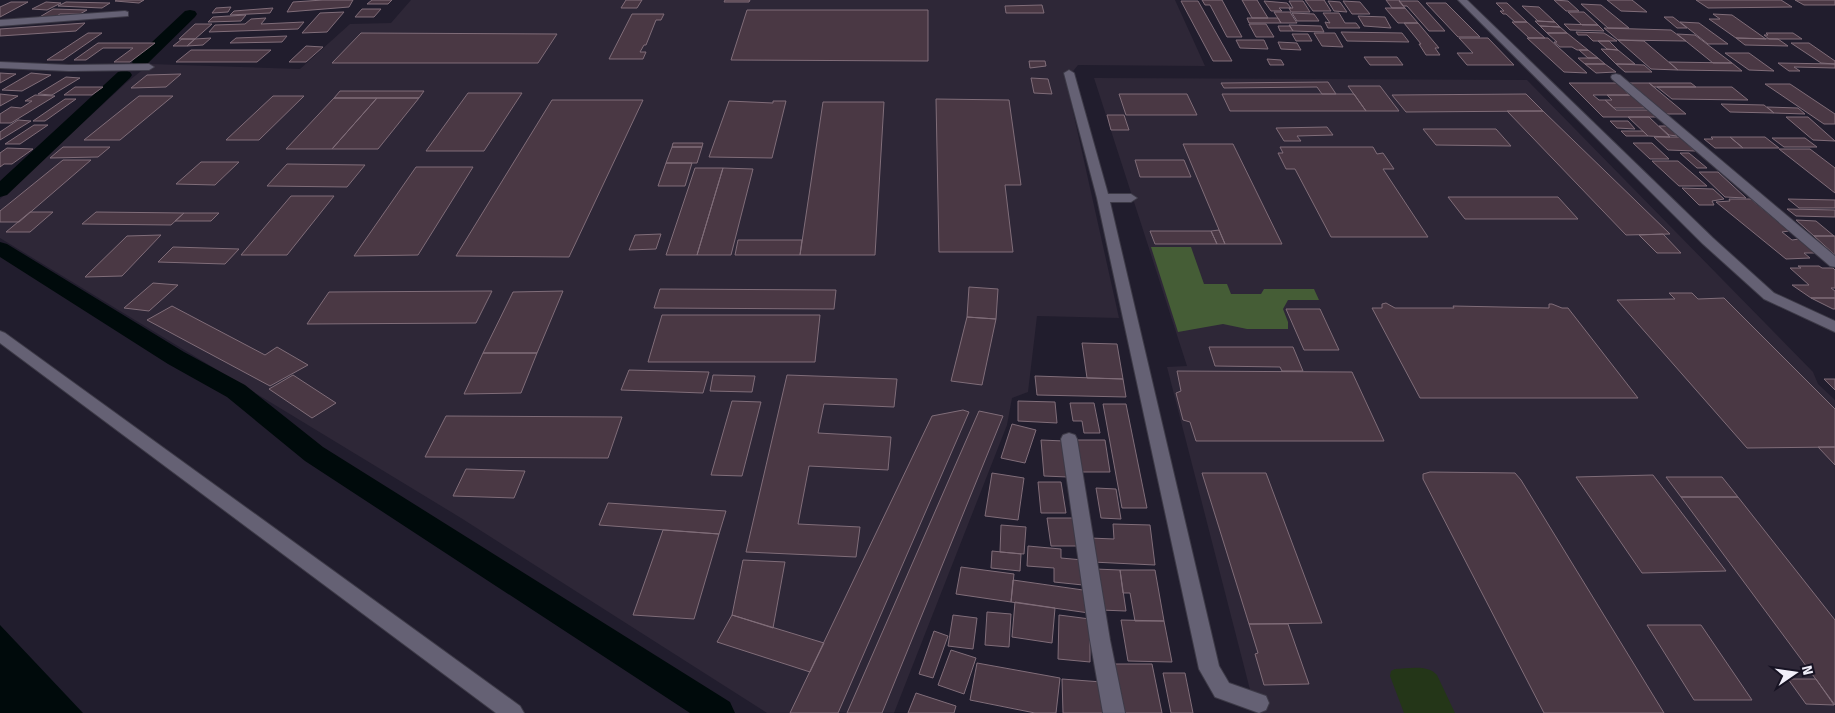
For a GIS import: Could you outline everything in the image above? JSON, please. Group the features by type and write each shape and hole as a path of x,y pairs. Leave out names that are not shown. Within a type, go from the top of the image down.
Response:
{"street":[{"path":"1462,0 1708,241 1769,296 1835,327"},
{"path":"0,23 125,14"},
{"path":"0,65 69,68 149,66"},
{"path":"1069,73 1103,198 1210,669 1222,690 1259,703"},
{"path":"1616,77 1835,263"},
{"path":"1103,198 1131,198"},
{"path":"0,336 513,713"},
{"path":"1069,439 1100,640 1114,713"}],"shaded area":[{"path":"411,0 1175,0 1205,66 1078,65 1066,80 1119,318 1037,316 1028,392 1012,398 1007,425 894,713 767,713 461,518 0,238 0,199 126,83 150,64 300,69 350,24 391,23"},
{"path":"1094,78 1527,80 1813,372 1818,384 1835,400 1835,713 1256,713 1167,367 1187,366"},
{"path":"0,625 83,713 0,713"}],"green space":[{"path":"1151,247 1191,247 1204,284 1227,284 1231,294 1261,294 1264,289 1314,289 1319,300 1288,300 1283,309 1288,322 1288,329 1247,329 1223,324 1178,332"},
{"path":"1423,668 1433,672 1437,675 1455,713 1404,713 1390,676 1391,671 1395,669"}],"building":[{"path":"144,0 139,3 115,1"},
{"path":"353,0 349,7 287,12 293,2"},
{"path":"372,0 392,0 388,4 367,4"},
{"path":"626,0 642,0 637,8 621,8"},
{"path":"725,0 750,0 749,2 724,2"},
{"path":"1202,0 1222,0 1242,37 1227,37 1210,5 1205,5"},
{"path":"1242,0 1257,0 1268,18 1252,18"},
{"path":"1305,0 1324,0 1331,11 1313,11"},
{"path":"1386,0 1399,0 1405,8 1392,8"},
{"path":"1554,0 1568,1 1579,11 1566,11"},
{"path":"1607,0 1632,0 1647,12 1621,11"},
{"path":"1696,0 1781,0 1792,7 1708,8"},
{"path":"1795,0 1835,0 1835,5 1804,5"},
{"path":"1181,1 1198,1 1232,61 1213,61"},
{"path":"1264,1 1287,3 1291,8 1279,8 1282,11 1271,11"},
{"path":"1289,1 1303,1 1310,12 1291,12 1289,8 1293,8"},
{"path":"1328,1 1340,2 1347,12 1334,11"},
{"path":"1343,1 1360,2 1370,14 1352,14"},
{"path":"1399,1 1418,1 1445,31 1429,31 1407,6 1403,6"},
{"path":"11,2 28,2 0,17 0,7"},
{"path":"46,2 61,3 47,10 32,9"},
{"path":"66,2 110,3 102,8 58,6"},
{"path":"1426,3 1446,3 1480,37 1458,37"},
{"path":"1496,3 1507,3 1527,22 1515,22 1500,11 1504,11"},
{"path":"1581,4 1601,5 1629,28 1608,28"},
{"path":"1042,5 1044,13 1006,13 1005,6"},
{"path":"1522,6 1539,7 1555,22 1538,21"},
{"path":"231,7 228,12 212,13 216,8"},
{"path":"273,8 270,13 230,15 234,11"},
{"path":"1385,8 1405,8 1418,23 1398,23"},
{"path":"53,9 87,10 80,14 60,14 55,17 38,18"},
{"path":"362,9 381,9 374,17 355,17"},
{"path":"747,10 928,10 928,61 731,60"},
{"path":"344,12 327,32 302,33 320,13"},
{"path":"1274,12 1290,12 1297,23 1281,23"},
{"path":"1568,12 1584,12 1598,25 1582,25"},
{"path":"1292,13 1314,14 1319,21 1297,21"},
{"path":"1323,13 1339,13 1345,23 1356,23 1360,28 1328,28 1325,22 1330,23"},
{"path":"632,14 664,14 661,20 656,20 646,45 644,45 640,52 646,52 643,59 609,59"},
{"path":"1713,14 1732,15 1766,39 1736,38 1709,19 1720,19"},
{"path":"246,15 241,21 208,22 213,17"},
{"path":"1358,16 1385,17 1391,28 1364,26"},
{"path":"1664,17 1673,17 1687,28 1677,28"},
{"path":"266,18 261,24 304,22 298,29 209,32 215,25 245,24 251,19"},
{"path":"1247,18 1278,18 1281,23 1249,23"},
{"path":"1535,21 1555,22 1560,27 1540,26"},
{"path":"1512,22 1527,22 1545,38 1529,38"},
{"path":"1680,22 1699,23 1728,44 1708,44"},
{"path":"85,23 76,31 0,36 0,29"},
{"path":"1404,23 1418,23 1439,48 1435,48 1440,55 1426,55 1419,44 1421,44"},
{"path":"195,24 212,24 195,39 179,39"},
{"path":"1249,24 1266,24 1274,37 1256,37"},
{"path":"1564,24 1598,25 1604,31 1570,30"},
{"path":"1289,25 1321,26 1324,32 1293,31"},
{"path":"1278,26 1290,26 1293,31 1280,31"},
{"path":"1540,26 1560,27 1567,33 1547,33"},
{"path":"1604,28 1671,30 1686,41 1618,40"},
{"path":"1341,32 1402,33 1409,42 1347,41"},
{"path":"1576,32 1604,33 1617,41 1593,41 1587,35 1578,35"},
{"path":"88,33 102,33 63,60 47,60"},
{"path":"361,33 557,34 538,63 332,63"},
{"path":"1314,33 1335,33 1343,47 1322,46"},
{"path":"1547,33 1567,33 1588,50 1560,47"},
{"path":"1766,33 1793,33 1802,39 1769,39 1764,35 1768,35"},
{"path":"1292,34 1308,34 1312,41 1296,41"},
{"path":"1677,34 1695,35 1732,63 1713,63"},
{"path":"287,36 282,42 230,43 236,38"},
{"path":"211,38 203,45 187,46 195,39"},
{"path":"1459,38 1488,38 1514,65 1467,65 1457,53 1473,53"},
{"path":"1527,38 1548,38 1587,73 1564,72"},
{"path":"1736,38 1778,39 1788,46 1745,45"},
{"path":"182,39 195,39 187,46 173,46"},
{"path":"1236,40 1264,40 1268,49 1240,48"},
{"path":"1618,40 1644,41 1678,70 1651,69"},
{"path":"1598,41 1609,41 1618,50 1607,49"},
{"path":"1278,42 1297,43 1301,50 1281,49"},
{"path":"98,43 155,43 130,62 114,62 133,48 103,48 86,60 74,60"},
{"path":"1791,43 1809,43 1835,61 1835,64 1821,63"},
{"path":"306,46 323,47 306,62 289,62"},
{"path":"1601,49 1618,50 1635,64 1616,64"},
{"path":"191,50 271,50 257,62 176,62"},
{"path":"1579,50 1588,50 1598,58 1588,58"},
{"path":"1725,53 1749,53 1774,71 1749,70"},
{"path":"1364,57 1397,57 1403,65 1370,65"},
{"path":"1578,58 1598,58 1605,64 1585,64"},
{"path":"1267,59 1281,60 1284,65 1270,65"},
{"path":"1029,61 1045,61 1046,66 1030,68"},
{"path":"1669,62 1732,63 1742,71 1678,70"},
{"path":"1778,63 1835,64 1835,68 1794,67 1800,71 1789,71"},
{"path":"1585,64 1605,64 1616,72 1596,73"},
{"path":"1616,64 1644,65 1652,72 1625,72"},
{"path":"0,73 16,74 0,83"},
{"path":"31,73 51,75 22,91 2,90"},
{"path":"181,74 166,87 131,88 147,75"},
{"path":"66,77 80,78 52,95 38,94"},
{"path":"1031,78 1048,79 1052,94 1034,93"},
{"path":"1328,82 1336,94 1322,94 1317,87 1224,88 1221,83"},
{"path":"1569,83 1617,83 1630,95 1593,95 1599,100 1605,100 1616,110 1648,110 1656,117 1603,117"},
{"path":"1630,83 1649,83 1686,114 1666,114"},
{"path":"1649,83 1691,83 1696,87 1654,87"},
{"path":"1765,84 1790,84 1835,114 1835,124 1824,124"},
{"path":"1348,86 1380,86 1399,111 1366,111"},
{"path":"75,87 103,87 92,95 64,95"},
{"path":"1657,87 1732,87 1748,100 1672,99"},
{"path":"340,91 424,91 419,98 334,98"},
{"path":"1625,91 1627,91 1645,108 1614,108 1605,100 1612,100 1607,95 1630,95"},
{"path":"468,93 522,93 484,151 426,151"},
{"path":"0,94 18,96 0,106"},
{"path":"1119,94 1187,94 1197,115 1126,115"},
{"path":"1222,94 1354,94 1366,111 1230,111"},
{"path":"1526,94 1543,111 1406,112 1392,95"},
{"path":"35,95 55,96 11,123 0,123 0,114 11,107 21,108 32,101 25,101"},
{"path":"139,96 173,96 120,140 84,140"},
{"path":"273,96 304,96 259,140 226,140"},
{"path":"334,98 377,98 332,149 286,149"},
{"path":"377,98 419,98 378,149 332,149"},
{"path":"65,99 76,99 45,121 33,121"},
{"path":"936,99 1009,100 1021,185 1005,185 1013,252 939,252"},
{"path":"552,100 643,100 569,257 456,256"},
{"path":"729,101 773,103 773,101 786,101 772,158 709,157"},
{"path":"823,102 884,102 875,255 800,255"},
{"path":"1721,104 1764,105 1774,113 1730,112"},
{"path":"1767,107 1798,108 1805,114 1774,113"},
{"path":"1507,111 1543,111 1670,234 1626,235"},
{"path":"1107,115 1124,115 1129,130 1111,130"},
{"path":"1628,117 1649,117 1670,137 1648,136"},
{"path":"1786,117 1808,117 1835,141 1813,140"},
{"path":"18,120 31,121 0,140 0,132"},
{"path":"1610,121 1628,121 1635,129 1617,128"},
{"path":"34,125 48,125 20,144 5,144"},
{"path":"1659,126 1667,126 1677,136 1669,135"},
{"path":"1327,127 1333,135 1297,136 1301,141 1284,141 1276,128"},
{"path":"1423,129 1496,129 1511,146 1436,145"},
{"path":"1621,131 1643,131 1648,136 1626,136"},
{"path":"1654,137 1680,137 1695,151 1668,150"},
{"path":"1711,137 1730,137 1743,148 1715,148 1704,139 1713,139"},
{"path":"1730,137 1765,137 1779,148 1743,148"},
{"path":"1772,138 1805,138 1817,147 1784,147"},
{"path":"673,143 703,143 702,147 672,147"},
{"path":"1633,143 1652,143 1669,159 1650,159"},
{"path":"1183,144 1233,144 1282,244 1225,244"},
{"path":"63,147 110,147 98,157 50,158"},
{"path":"672,147 702,147 697,163 666,163"},
{"path":"1280,147 1373,147 1377,154 1383,153 1394,169 1383,169 1428,237 1331,237 1295,169 1286,169 1278,153 1283,153"},
{"path":"7,148 33,149 12,164 4,164 0,167 0,153"},
{"path":"1779,149 1810,149 1835,168 1835,193"},
{"path":"1680,153 1689,153 1707,168 1697,168"},
{"path":"63,160 91,160 19,222 0,222 0,211"},
{"path":"1135,160 1184,160 1191,177 1140,177"},
{"path":"1652,161 1678,161 1707,186 1679,186"},
{"path":"201,162 239,162 215,185 176,184"},
{"path":"666,163 692,163 685,186 658,186"},
{"path":"287,164 365,165 347,187 267,186"},
{"path":"416,167 473,167 418,255 354,256"},
{"path":"695,168 723,168 697,255 666,255"},
{"path":"723,168 753,169 731,255 697,255"},
{"path":"1699,172 1718,172 1746,198 1725,197"},
{"path":"1682,188 1713,189 1724,199 1712,201 1714,205 1699,205"},
{"path":"291,196 334,196 287,255 241,255"},
{"path":"1448,197 1558,197 1578,219 1465,219"},
{"path":"1729,199 1751,199 1789,231 1782,232 1792,240 1799,239 1816,253 1804,253 1810,258 1786,259 1716,202 1730,201"},
{"path":"1788,199 1835,200 1835,208 1799,208"},
{"path":"1787,209 1835,210 1835,217 1796,216"},
{"path":"30,212 53,212 30,232 6,232"},
{"path":"96,212 184,213 171,225 82,224"},
{"path":"184,213 219,213 211,221 175,221"},
{"path":"1796,220 1816,221 1834,236 1814,236"},
{"path":"1219,230 1225,244 1217,244 1211,231"},
{"path":"1150,231 1211,231 1217,244 1155,244"},
{"path":"661,234 656,249 629,250 635,235"},
{"path":"1663,234 1681,253 1657,253 1639,235"},
{"path":"161,235 122,276 85,277 127,236"},
{"path":"1814,236 1835,236 1835,255"},
{"path":"738,240 802,240 800,255 735,255"},
{"path":"173,247 239,249 225,264 158,262"},
{"path":"1798,266 1833,268 1835,270 1835,288 1831,288 1835,291 1835,298 1811,298 1792,285 1809,285 1790,268 1801,268"},
{"path":"153,283 178,285 149,311 124,308"},
{"path":"969,287 998,289 996,319 967,317"},
{"path":"660,289 836,290 834,309 654,308"},
{"path":"492,291 476,323 307,324 329,292"},
{"path":"563,291 537,353 483,353 513,292"},
{"path":"1669,293 1692,293 1698,299 1724,298 1835,409 1835,447 1747,448 1617,300 1675,299"},
{"path":"1811,298 1835,298 1835,309 1833,309"},
{"path":"1386,303 1395,308 1454,308 1453,306 1549,308 1549,304 1552,304 1568,308 1638,398 1420,398 1372,308 1382,308 1382,304"},
{"path":"172,306 265,355 277,347 308,365 270,386 147,320"},
{"path":"1286,309 1320,309 1339,350 1304,350"},
{"path":"662,315 820,315 815,362 648,362"},
{"path":"967,317 996,319 982,385 951,381"},
{"path":"1082,343 1117,344 1123,379 1087,378"},
{"path":"1209,347 1293,347 1303,371 1282,371 1280,367 1215,366"},
{"path":"483,353 537,353 521,393 464,394"},
{"path":"629,370 709,372 703,393 621,390"},
{"path":"1177,371 1352,372 1384,441 1196,441 1190,422 1183,420 1176,393 1181,391"},
{"path":"293,375 336,403 312,418 269,389"},
{"path":"713,375 755,376 752,392 710,391"},
{"path":"787,375 897,379 894,407 824,404 818,433 891,437 888,470 809,466 798,524 860,527 856,557 746,552"},
{"path":"1035,376 1123,379 1126,397 1037,395"},
{"path":"1824,379 1835,379 1835,390"},
{"path":"732,401 761,402 742,476 711,475"},
{"path":"1018,401 1055,402 1057,423 1018,421"},
{"path":"1070,403 1094,403 1100,433 1084,433 1082,421 1073,421"},
{"path":"1103,404 1126,404 1147,508 1122,508"},
{"path":"963,410 969,412 838,713 790,713 932,416"},
{"path":"979,411 1003,416 882,713 847,713"},
{"path":"446,416 622,417 608,458 425,457"},
{"path":"1012,424 1036,430 1025,463 1001,458"},
{"path":"1041,440 1064,441 1068,477 1044,476"},
{"path":"1076,440 1105,440 1110,472 1080,472"},
{"path":"1818,447 1835,447 1835,465"},
{"path":"466,469 525,471 514,498 453,496"},
{"path":"1430,472 1515,473 1664,713 1544,713 1423,479 1423,474"},
{"path":"992,473 1024,478 1018,520 985,516"},
{"path":"1202,473 1266,473 1322,623 1249,624"},
{"path":"1653,475 1726,571 1642,573 1576,477"},
{"path":"1666,477 1722,477 1738,497 1681,497"},
{"path":"1038,482 1061,482 1066,513 1041,513"},
{"path":"1096,488 1116,489 1121,519 1101,518"},
{"path":"1681,497 1738,497 1835,620 1835,705"},
{"path":"608,503 726,511 719,534 599,525"},
{"path":"1047,518 1073,518 1078,546 1051,546"},
{"path":"1113,524 1150,525 1155,565 1092,562 1090,538 1114,539"},
{"path":"1001,525 1026,527 1024,554 1000,552"},
{"path":"663,530 719,534 694,619 633,615"},
{"path":"1028,546 1061,549 1061,558 1083,560 1083,585 1054,582 1054,568 1027,566"},
{"path":"992,551 1021,554 1020,571 991,568"},
{"path":"743,560 785,562 773,628 732,615"},
{"path":"961,567 1014,574 1011,602 956,594"},
{"path":"1095,569 1120,570 1126,611 1100,610"},
{"path":"1120,570 1155,570 1164,621 1135,621 1130,593 1123,593"},
{"path":"1013,580 1090,591 1089,613 1011,602"},
{"path":"1015,602 1055,608 1052,643 1012,637"},
{"path":"987,612 1011,614 1009,647 985,645"},
{"path":"732,615 824,643 810,672 717,642"},
{"path":"953,615 977,618 973,649 948,646"},
{"path":"1059,615 1090,619 1090,662 1058,659"},
{"path":"1121,620 1164,621 1172,662 1128,661"},
{"path":"1249,624 1288,624 1309,684 1264,685 1255,654 1258,653"},
{"path":"1647,625 1701,625 1752,700 1694,700"},
{"path":"934,631 948,636 933,678 919,674"},
{"path":"951,650 976,658 964,694 938,685"},
{"path":"977,663 1060,678 1056,713 1035,713 970,700"},
{"path":"1115,664 1152,664 1162,713 1122,713"},
{"path":"1163,673 1185,673 1193,713 1171,713"},
{"path":"1062,679 1102,682 1104,713 1063,713"},
{"path":"1788,679 1816,679 1834,705 1806,704"},
{"path":"916,693 956,706 954,713 908,713"}],"waterway":[{"path":"140,62 190,14"},
{"path":"0,191 124,75"},
{"path":"0,248 176,358 236,391 314,454 718,713"}]}
